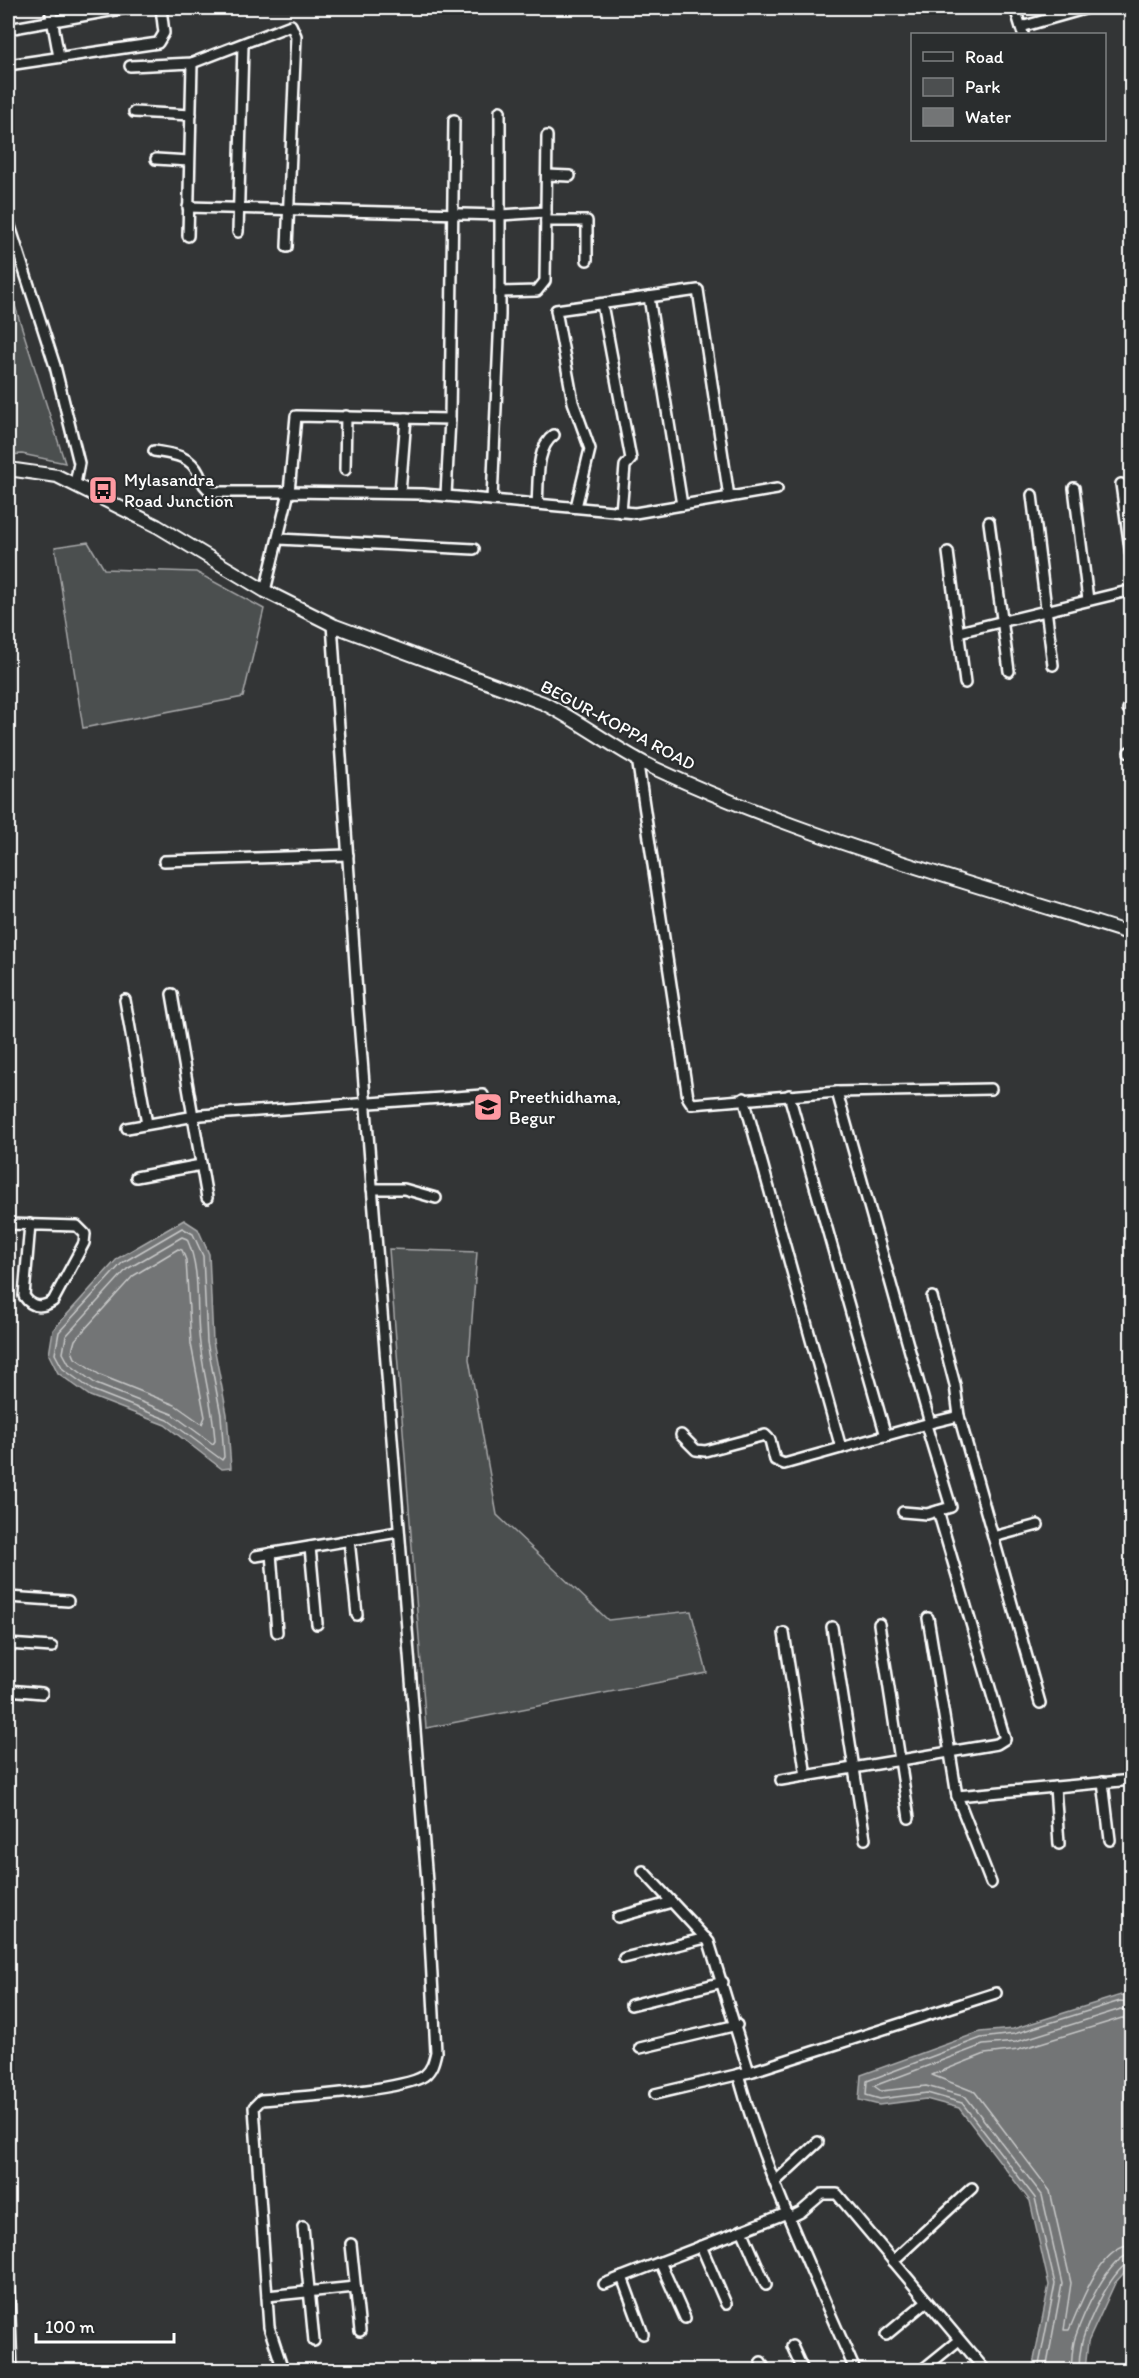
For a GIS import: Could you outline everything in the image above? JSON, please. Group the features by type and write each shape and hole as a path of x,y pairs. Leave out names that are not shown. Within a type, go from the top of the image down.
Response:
{"main road":[{"name":"BEGUR-KOPPA ROAD","path":"8,469 57,476 75,484 157,526 265,591 332,624 543,703 572,717 654,768 749,809 892,858 1131,934"}],"street":[{"path":"50,8 59,57"},
{"path":"8,29 127,8"},
{"path":"8,65 158,43 164,33 161,8"},
{"path":"1015,8 1022,31 1088,8"},
{"path":"130,66 192,63 291,25 295,30 287,247"},
{"path":"238,232 243,45"},
{"path":"188,236 192,63"},
{"path":"492,500 500,292 500,111"},
{"path":"134,112 191,115"},
{"path":"446,495 450,419 454,120"},
{"path":"500,292 530,292 542,288 545,281 547,136"},
{"path":"156,159 189,161"},
{"path":"547,174 570,176"},
{"path":"188,207 500,215 587,221 587,260"},
{"path":"8,220 55,366 79,463 75,484"},
{"path":"576,507 590,449 573,402 556,310 698,290 729,497"},
{"path":"649,297 682,505"},
{"path":"602,304 631,459 625,466 621,512"},
{"path":"265,591 289,492 296,416 450,419"},
{"path":"345,470 346,416"},
{"path":"400,494 406,418"},
{"path":"537,504 542,453 548,439 554,435"},
{"path":"154,451 179,455 189,461 198,471 203,486 212,492 446,495 635,513 777,489"},
{"path":"1121,484 1131,563"},
{"path":"1074,488 1088,600"},
{"path":"1032,495 1053,665"},
{"path":"989,522 1009,671"},
{"path":"279,539 474,549"},
{"path":"948,552 965,683"},
{"path":"959,632 1131,590"},
{"path":"283,2370 269,2327 254,2107 261,2100 391,2086 414,2080 430,2070 436,2052 428,1894 372,1189 332,624"},
{"path":"637,758 688,1098 695,1105 744,1098 837,1092 991,1089"},
{"path":"164,861 348,855"},
{"path":"172,994 207,1197"},
{"path":"125,1000 147,1124"},
{"path":"837,1092 951,1507 927,1514 903,1512"},
{"path":"127,1128 192,1115 483,1095"},
{"path":"789,1095 886,1436"},
{"path":"744,1098 842,1448"},
{"path":"136,1177 201,1165"},
{"path":"372,1189 415,1190 436,1198"},
{"path":"8,1224 30,1224 77,1226 85,1234 84,1243 53,1301 46,1306 36,1306 24,1296 30,1224"},
{"path":"932,1297 955,1385 959,1416 1040,1703"},
{"path":"681,1435 696,1450 705,1451 765,1435 770,1440 775,1460 784,1464 959,1416"},
{"path":"781,1780 997,1744 1005,1739 938,1511"},
{"path":"993,1537 1038,1525"},
{"path":"256,1556 398,1532"},
{"path":"349,1540 357,1615"},
{"path":"310,1547 317,1624"},
{"path":"271,1553 278,1632"},
{"path":"8,1597 68,1601"},
{"path":"928,1618 957,1796 991,1883"},
{"path":"879,1624 909,1818"},
{"path":"832,1627 865,1839"},
{"path":"784,1633 806,1776"},
{"path":"8,1644 52,1647"},
{"path":"8,1690 42,1693"},
{"path":"957,1796 1131,1780"},
{"path":"1103,1782 1110,1840"},
{"path":"1055,1787 1059,1845"},
{"path":"643,1871 706,1938 737,2025 749,2072"},
{"path":"618,1917 672,1902"},
{"path":"624,1958 706,1938"},
{"path":"631,2005 723,1982"},
{"path":"655,2094 749,2072 996,1993"},
{"path":"640,2048 737,2025"},
{"path":"738,2074 750,2117 851,2369"},
{"path":"776,2181 818,2142"},
{"path":"893,2261 972,2188"},
{"path":"604,2284 742,2230 801,2212 822,2194 833,2193 985,2370"},
{"path":"303,2227 314,2341"},
{"path":"742,2230 766,2285"},
{"path":"351,2244 360,2331"},
{"path":"701,2246 726,2304"},
{"path":"8,2262 12,2370"},
{"path":"660,2262 686,2318"},
{"path":"622,2277 643,2334"},
{"path":"267,2296 355,2287"},
{"path":"886,2335 927,2301"},
{"path":"922,2370 959,2340"},
{"path":"792,2346 804,2370"}],"green space":[{"path":"8,306 15,306 65,463 22,454 8,455"},
{"path":"88,542 104,569 196,572 264,609 243,697 83,728 55,547"},
{"path":"389,1249 477,1252 469,1359 497,1515 608,1620 691,1611 707,1673 426,1728"}],"water":[{"path":"184,1220 198,1229 209,1254 213,1341 227,1414 231,1468 222,1469 165,1425 90,1396 58,1373 49,1355 53,1330 118,1258"},
{"path":"1121,1995 1132,1997 1131,2265 1115,2283 1088,2342 1085,2370 1032,2370 1049,2285 1030,2201 959,2108 926,2099 879,2105 859,2100 861,2075 980,2032 1013,2029"}],"place":[{"name":"Mylasandra Road Junction","path":"103,490"},
{"name":"Preethidhama, Begur","path":"488,1107"}]}
